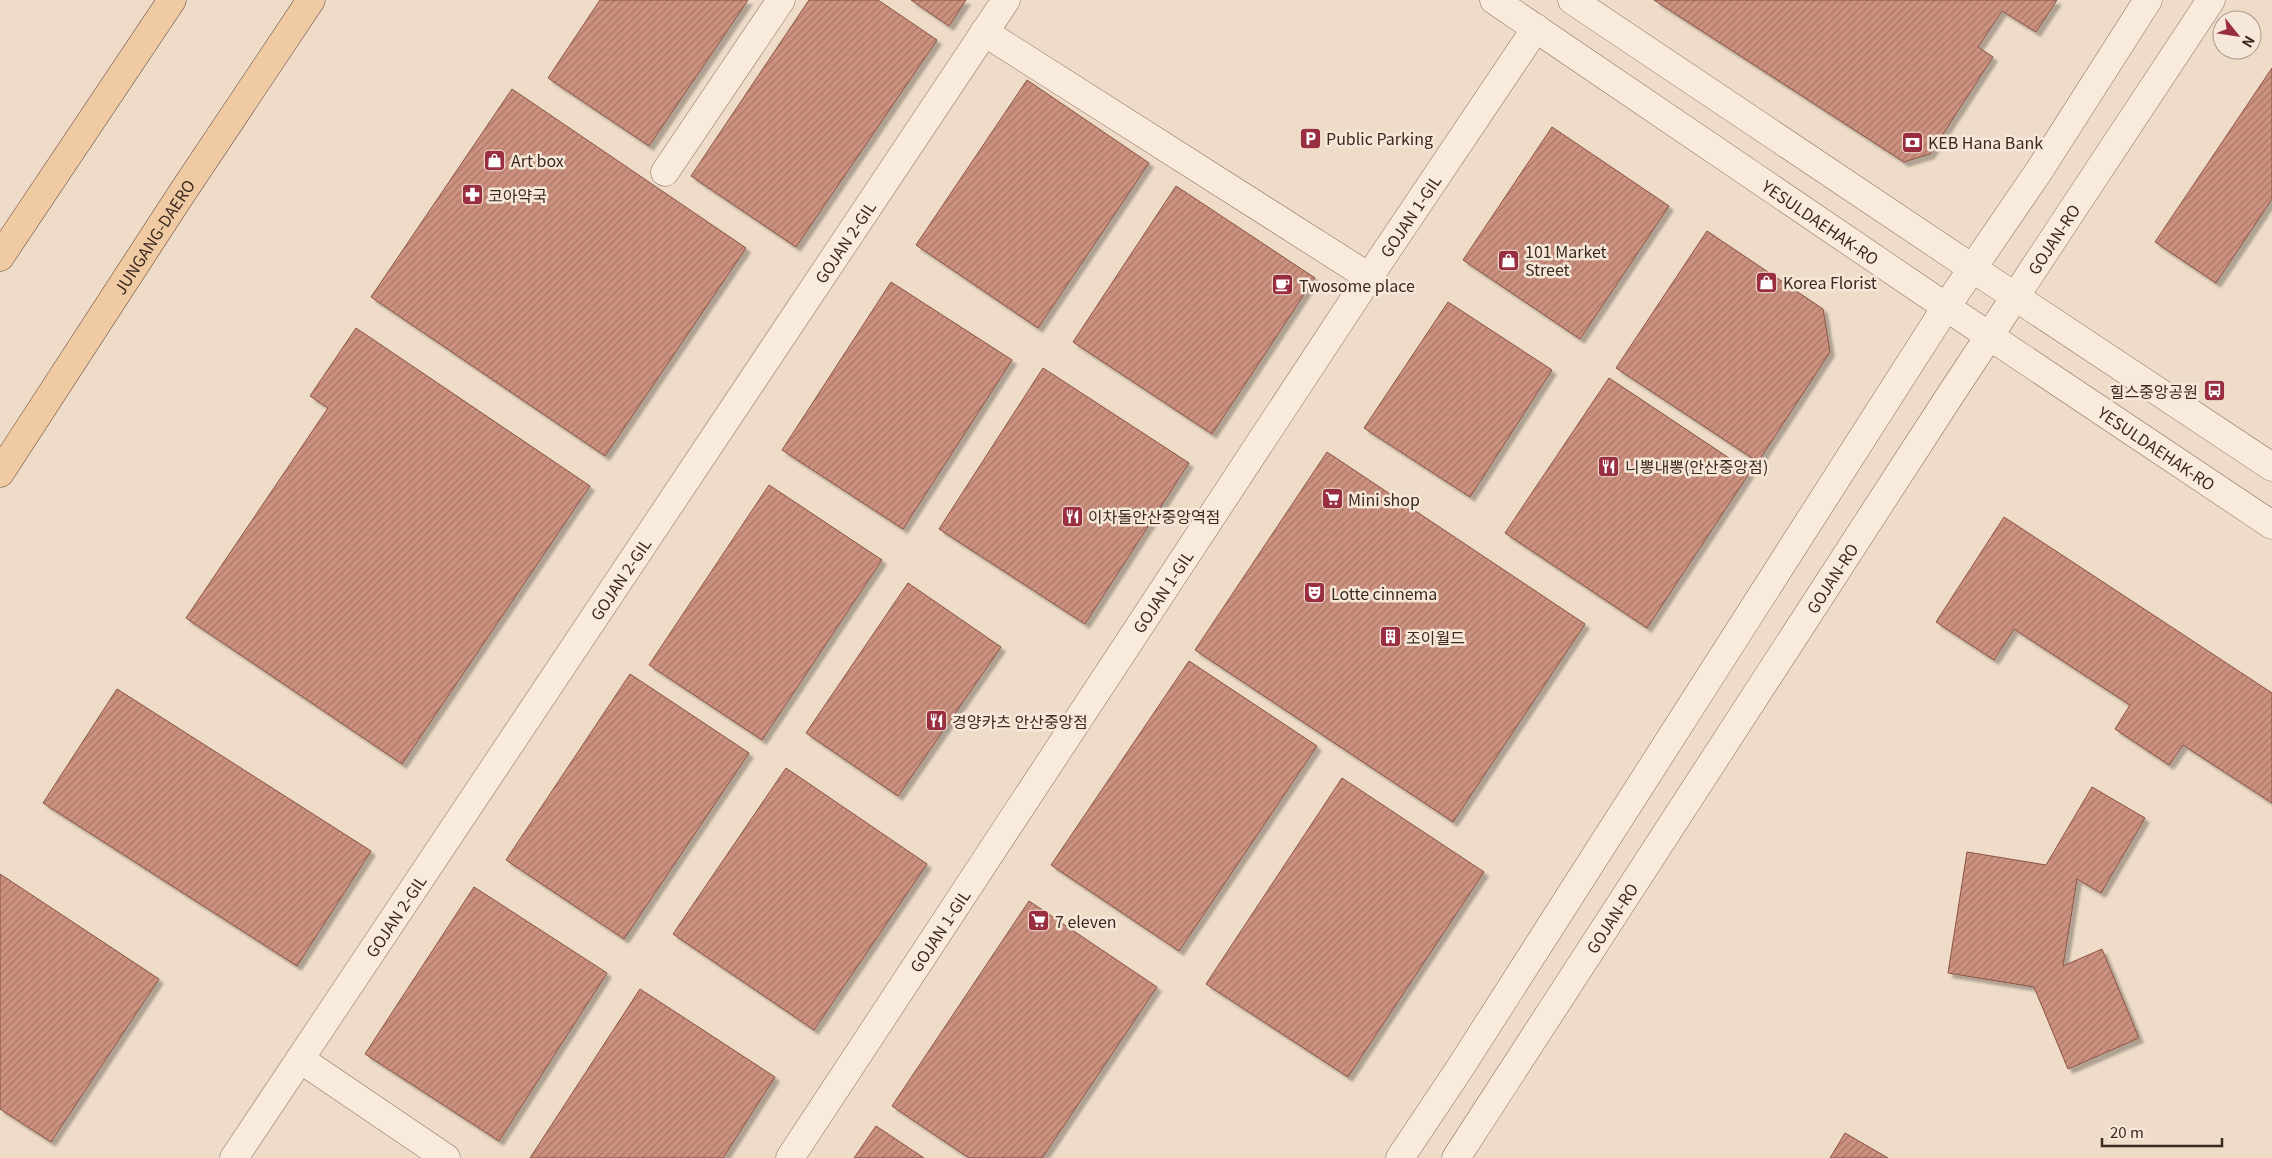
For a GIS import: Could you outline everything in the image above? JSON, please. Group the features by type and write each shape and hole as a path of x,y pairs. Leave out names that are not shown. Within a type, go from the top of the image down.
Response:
{"main road":[{"path":"0,257 172,0"},
{"name":"JUNGANG-DAERO","path":"0,473 182,193 311,0"}],"street":[{"path":"665,172 781,0"},
{"name":"GOJAN 2-GIL","path":"234,1158 1006,0"},
{"name":"YESULDAEHAK-RO","path":"1494,0 1946,308 2272,525"},
{"path":"1572,0 2272,467"},
{"path":"1400,1158 1460,1068 1946,308 2039,171 2148,0"},
{"name":"GOJAN-RO","path":"1456,1158 2016,296 2211,0"},
{"name":"GOJAN 1-GIL","path":"790,1158 1369,277 1536,28"},
{"path":"984,32 1369,277"},
{"path":"300,1059 446,1158"}],"building":[{"path":"600,0 748,0 649,146 548,78"},
{"path":"809,0 878,0 937,40 796,247 691,176"},
{"path":"911,0 966,0 949,26"},
{"path":"1654,0 2057,0 2036,32 2002,11 1978,47 1993,57 1930,154 1904,162"},
{"path":"2272,68 2272,199 2216,283 2155,242"},
{"path":"1027,80 1149,163 1038,328 916,245"},
{"path":"512,89 746,248 605,456 371,297"},
{"path":"1552,127 1669,206 1580,339 1463,260"},
{"path":"1176,186 1315,278 1212,434 1073,342"},
{"path":"1707,231 1823,309 1830,352 1758,462 1616,368"},
{"path":"891,282 1012,360 903,529 782,450"},
{"path":"1448,302 1552,370 1470,497 1364,428"},
{"path":"356,328 590,486 402,764 186,618 328,408 310,396"},
{"path":"1043,368 1189,463 1085,624 939,529"},
{"path":"1609,378 1750,472 1647,628 1505,533"},
{"name":"조이월드","path":"1327,452 1585,624 1453,822 1195,650"},
{"path":"769,485 882,560 762,740 649,665"},
{"path":"2004,517 2272,693 2272,803 2183,745 2169,765 2115,729 2130,705 2014,629 1994,660 1936,622"},
{"path":"908,583 1001,647 898,796 806,733"},
{"path":"1189,661 1317,746 1179,951 1051,865"},
{"path":"630,674 749,753 624,939 506,860"},
{"path":"117,689 371,851 297,966 43,803"},
{"path":"786,768 927,864 814,1030 673,934"},
{"path":"1342,778 1484,872 1348,1077 1206,984"},
{"path":"2092,787 2145,818 2101,893 2077,879 2063,966 2102,949 2139,1038 2068,1069 2034,987 1948,973 1967,852 2046,865"},
{"path":"0,874 159,979 51,1142 0,1109"},
{"path":"474,887 607,973 499,1141 365,1054"},
{"path":"1029,901 1157,987 1042,1158 969,1158 892,1106"},
{"path":"640,989 775,1077 723,1158 530,1158"},
{"path":"876,1126 924,1158 854,1158"},
{"path":"1845,1133 1888,1158 1830,1158"}],"place":[{"name":"Public Parking","path":"1310,138"},
{"name":"KEB Hana Bank","path":"1912,142"},
{"name":"Art box","path":"495,160"},
{"name":"코아약국","path":"472,195"},
{"name":"101 Market Street","path":"1509,260"},
{"name":"Korea Florist","path":"1767,282"},
{"name":"Twosome place","path":"1283,285"},
{"name":"힐스중앙공원","path":"2214,391"},
{"name":"니뽕내뽕(안산중앙점)","path":"1609,466"},
{"name":"Mini shop","path":"1332,499"},
{"name":"이차돌안산중앙역점","path":"1072,516"},
{"name":"Lotte cinnema","path":"1315,593"},
{"name":"조이월드","path":"1390,637"},
{"name":"경양카츠 안산중앙점","path":"936,721"},
{"name":"7 eleven","path":"1039,921"}]}
